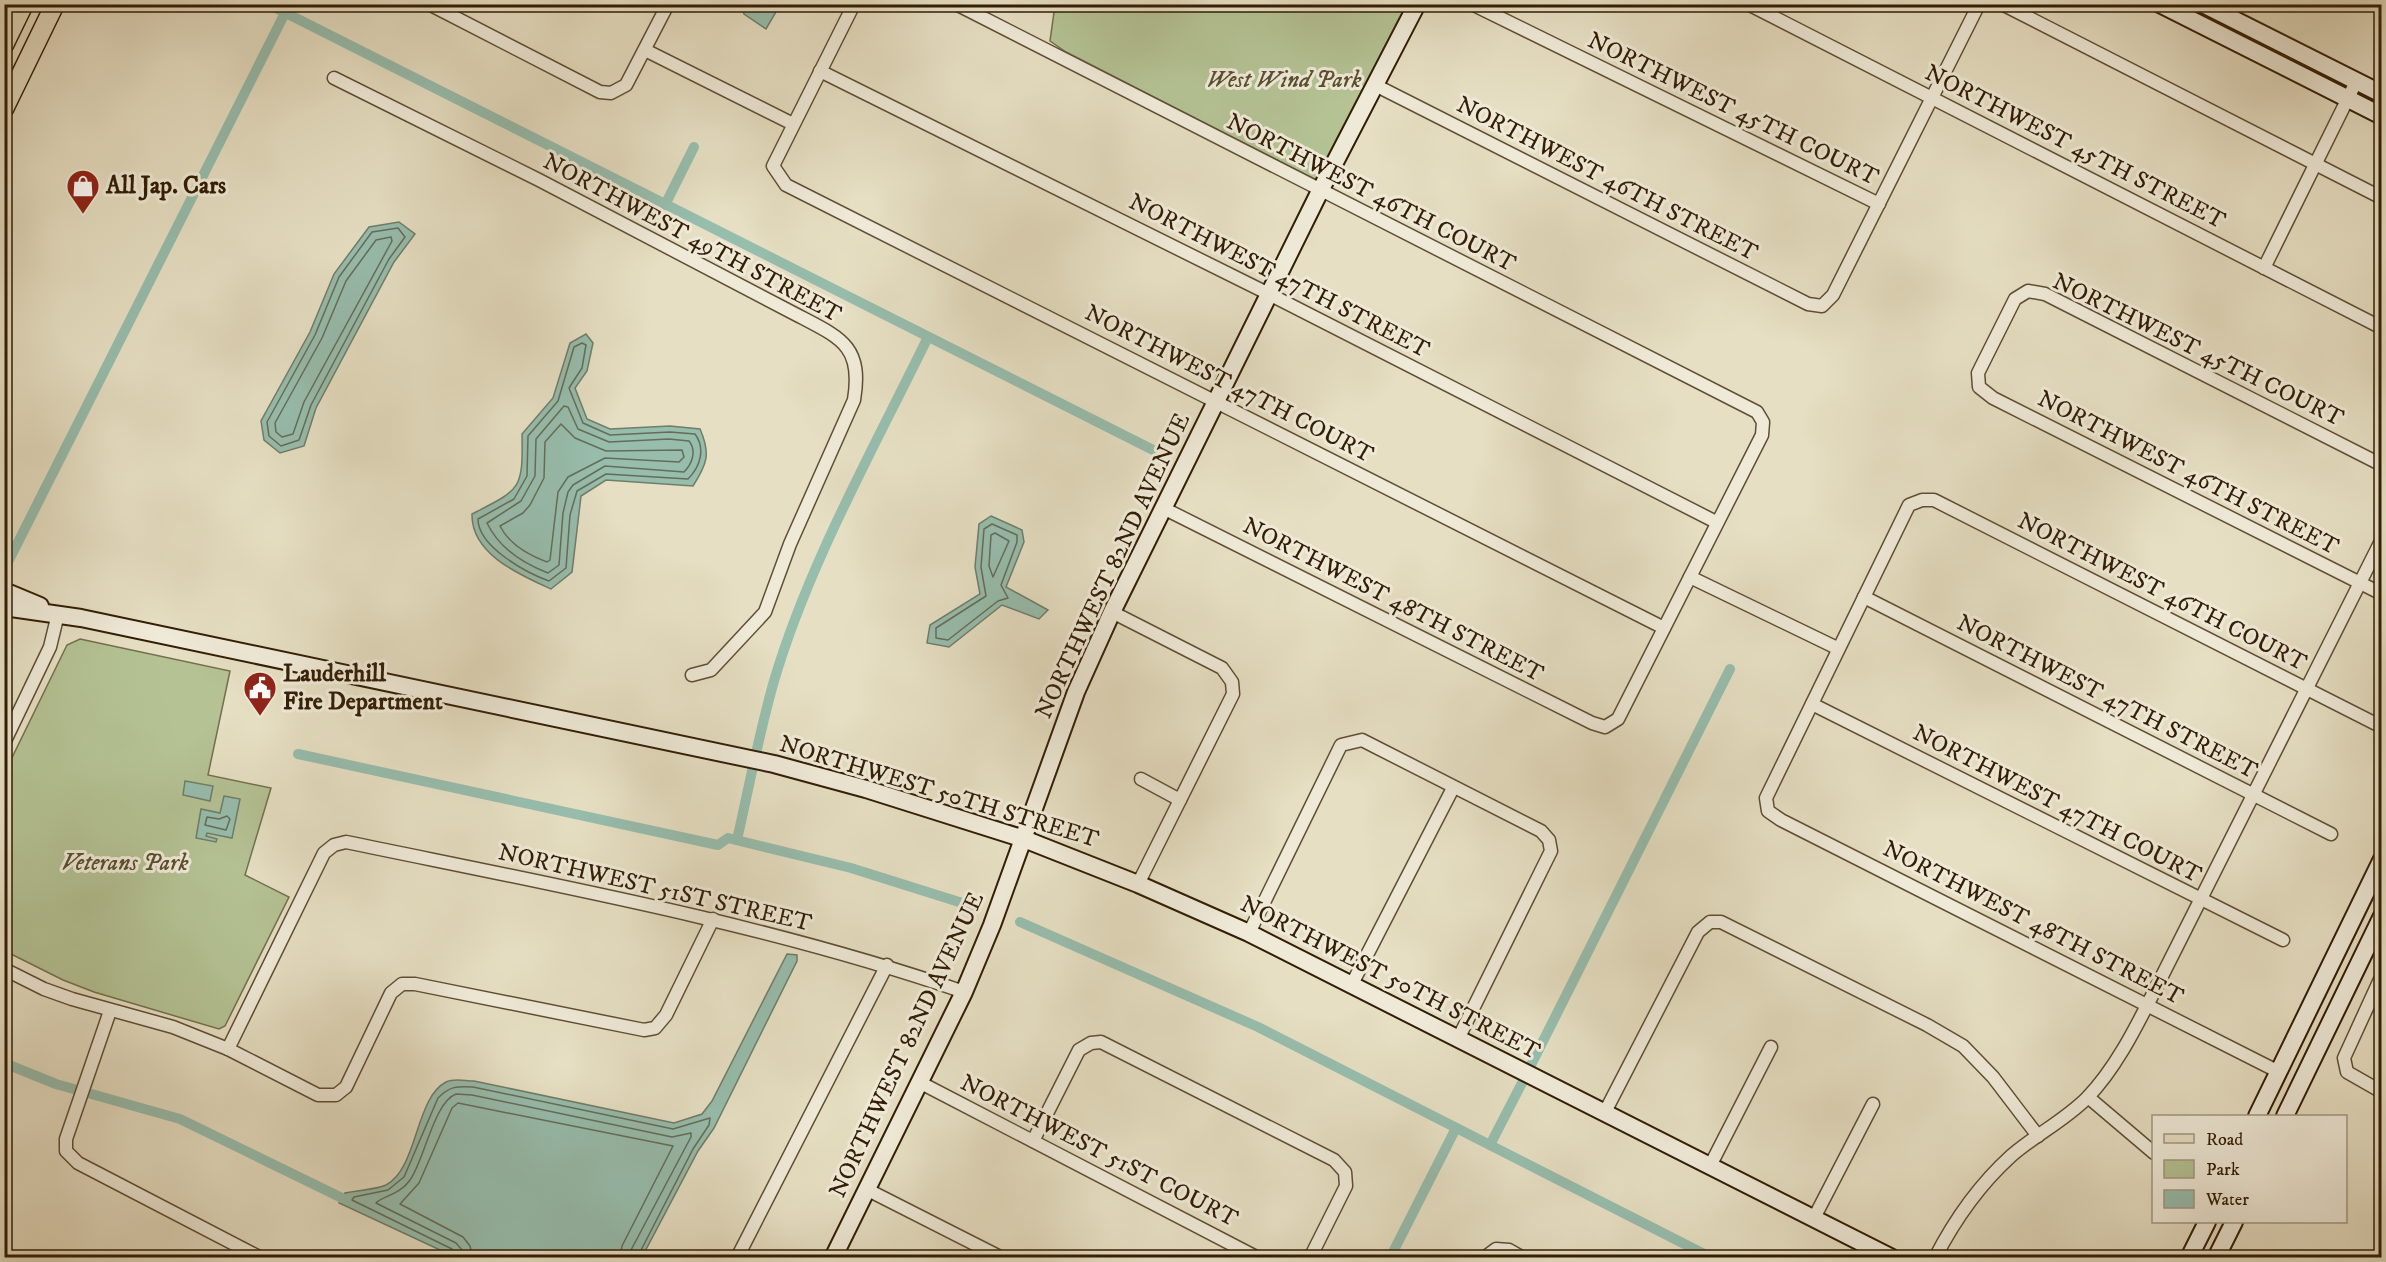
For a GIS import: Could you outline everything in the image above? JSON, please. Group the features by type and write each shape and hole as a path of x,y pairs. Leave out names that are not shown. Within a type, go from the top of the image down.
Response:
{"main road":[{"path":"4,45 24,4"},
{"path":"4,109 55,4"}],"street":[{"path":"429,4 600,92 611,93 626,85 668,4"},
{"path":"645,50 793,124 854,4"},
{"name":"NORTHWEST 46TH COURT","path":"956,4 1757,412 1763,422 1762,435 1716,522"},
{"name":"NORTHWEST 82ND AVENUE","path":"833,1257 964,992 1024,839 1076,692 1112,612 1320,191 1417,4"},
{"name":"NORTHWEST 45TH COURT","path":"1472,4 1879,204"},
{"name":"NORTHWEST 45TH STREET","path":"1748,4 2382,328"},
{"path":"1879,204 1979,4"},
{"path":"2002,4 2382,198"},
{"path":"2160,4 2382,116"},
{"path":"2203,4 2382,94"},
{"name":"NORTHWEST 47TH STREET","path":"820,71 1269,294 1716,522"},
{"name":"NORTHWEST 49TH STREET","path":"334,78 539,180 834,334 852,353 858,378 854,400 790,544 765,612 711,670 692,675"},
{"path":"2264,268 2317,166 2356,82"},
{"name":"NORTHWEST 46TH STREET","path":"1375,85 1808,304 1822,306 1833,295 1879,204"},
{"name":"NORTHWEST 47TH COURT","path":"793,124 773,166 786,185 1217,400 1664,628"},
{"name":"NORTHWEST 46TH STREET","path":"2028,291 2015,299 1978,373 1979,387 1993,399 2382,594"},
{"name":"NORTHWEST 45TH COURT","path":"2028,291 2045,294 2382,465"},
{"name":"NORTHWEST 46TH COURT","path":"1864,597 1909,505 1922,500 1934,500 2382,728"},
{"name":"NORTHWEST 48TH STREET","path":"1163,508 1592,723 1605,727 1618,719 1664,628"},
{"path":"1664,628 1716,522"},
{"path":"1935,1257 1955,1219 1979,1187 2012,1156 2088,1097 2123,1047 2147,1004 2382,538"},
{"path":"1690,577 1838,648"},
{"path":"4,591 58,614 50,647 4,743"},
{"path":"1812,705 1864,597"},
{"name":"NORTHWEST 47TH STREET","path":"1864,597 2331,834"},
{"name":"NORTHWEST 50TH STREET","path":"4,607 58,614 764,762 866,789 1024,839 1138,884 1249,933 1892,1257"},
{"path":"1112,612 1222,668 1232,682 1233,694 1138,884"},
{"name":"NORTHWEST 47TH COURT","path":"1812,705 2283,940"},
{"name":"NORTHWEST 48TH STREET","path":"1812,705 1766,798 1768,811 2279,1072"},
{"path":"1249,933 1341,745 1353,740 1362,740 1540,831 1549,840 1551,851 1458,1039"},
{"path":"1141,779 1180,800"},
{"path":"1352,984 1453,788"},
{"name":"NORTHWEST 51ST STREET","path":"228,1049 324,853 334,844 346,842 713,919 887,965 964,992"},
{"path":"2258,1115 2382,859"},
{"path":"2285,1115 2382,916"},
{"path":"4,969 44,989 110,1011 173,1028 228,1049 318,1095 336,1095 346,1087 391,993 402,984 415,984 644,1030 655,1028 666,1015 713,919"},
{"path":"1605,1112 1698,932 1710,922 1721,922 1927,1025 1963,1046 1993,1077 2038,1136"},
{"path":"737,1257 887,965"},
{"path":"2382,975 2344,1058 2346,1072 2382,1092"},
{"path":"110,1011 66,1139 66,1151 78,1163 261,1257"},
{"path":"1033,1141 1079,1050 1091,1043 1101,1042 1334,1160 1345,1172 1346,1186 1310,1257"},
{"path":"1710,1166 1771,1047"},
{"name":"NORTHWEST 51ST COURT","path":"921,1083 1258,1257"},
{"path":"2088,1097 2152,1151"},
{"path":"1814,1218 1874,1104"},
{"path":"868,1190 1002,1257"},
{"path":"2189,1257 2205,1223"},
{"path":"2216,1257 2233,1223"},
{"path":"1484,1257 1496,1249 1509,1250 1523,1257"}],"green space":[{"name":"West Wind Park","path":"1055,5 1408,5 1318,181 1066,52 1050,41"},
{"name":"Veterans Park","path":"80,639 230,671 208,775 271,788 245,875 289,897 225,1026 219,1029 94,992 63,980 5,951 4,774 67,645"}],"water":[{"path":"741,4 780,5 766,29 744,14"},
{"path":"399,222 415,234 394,262 316,408 304,446 280,453 264,440 261,421 310,332 334,274 369,227"},
{"path":"586,334 593,343 587,371 575,388 587,419 610,429 670,426 700,429 706,445 706,459 693,486 606,480 581,496 572,572 551,589 512,570 488,552 474,528 472,514 501,499 516,486 522,467 522,434 553,398 570,343"},
{"path":"991,516 1022,530 1024,542 1006,587 1048,610 1039,619 1002,605 949,647 927,643 930,625 980,594 975,567 979,524"},
{"path":"185,781 213,786 210,801 183,795"},
{"path":"224,796 240,799 232,838 207,833 206,836 217,839 216,842 196,838 201,809 220,813"},
{"path":"787,954 797,955 797,961 714,1128 698,1151 642,1257 455,1257 339,1203 345,1193 382,1187 396,1176 405,1164 428,1102 436,1090 449,1081 474,1081 674,1123 702,1114 712,1101"}],"waterway":[{"path":"268,4 1161,454"},
{"path":"6,566 285,13"},
{"path":"665,205 694,147"},
{"path":"737,840 764,720 788,637 844,506 928,337"},
{"path":"1531,1065 1730,669"},
{"path":"298,754 718,845 728,838 851,868 975,907"},
{"path":"1020,922 1258,1027 1712,1258"},
{"path":"4,1063 56,1084 180,1119 342,1198"},
{"path":"1490,1145 1523,1081"},
{"path":"1390,1258 1456,1128"}],"place":[{"name":"All Jap. Cars","path":"83,215"},
{"name":"Lauderhill Fire Department","path":"260,717"}]}
